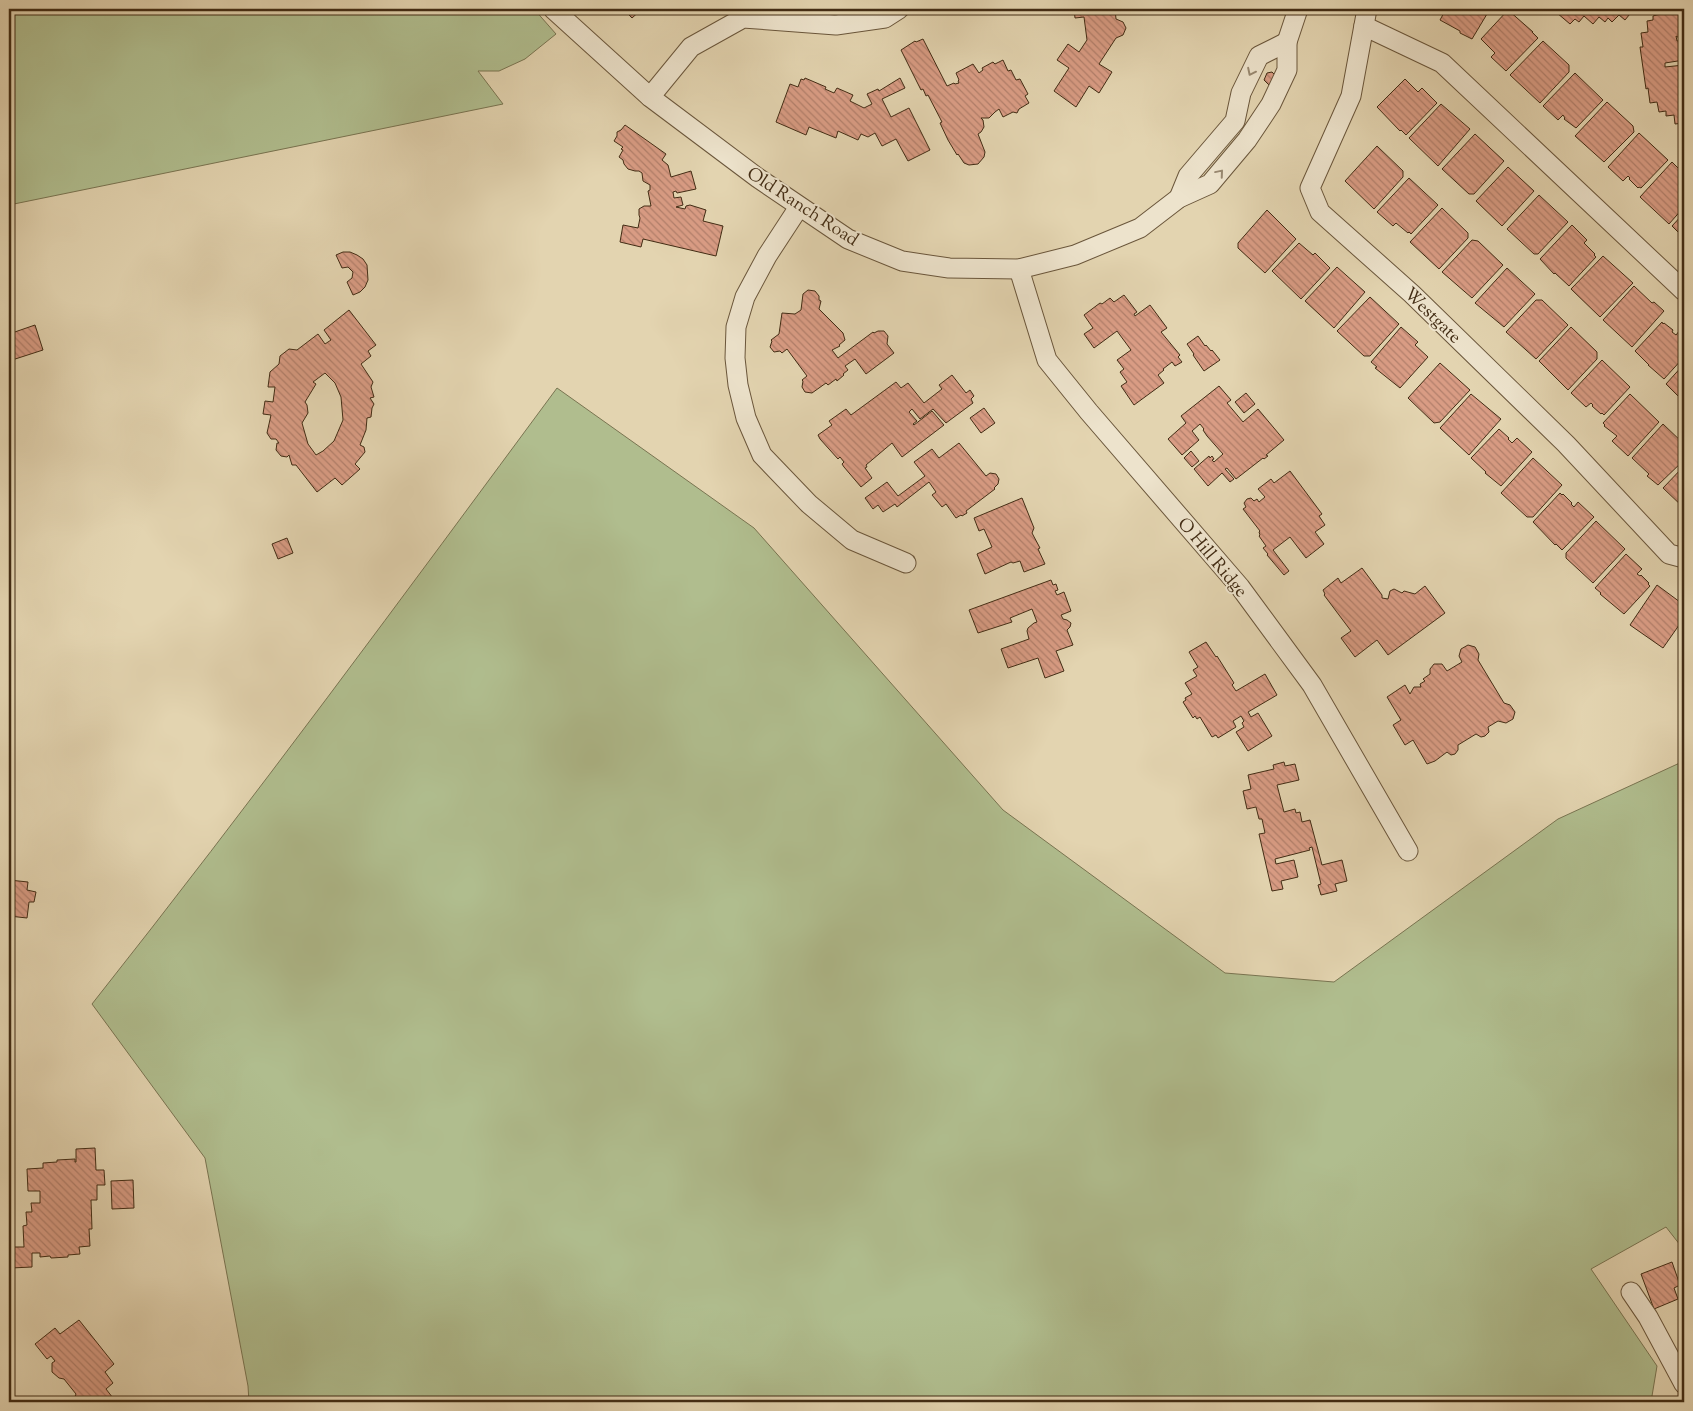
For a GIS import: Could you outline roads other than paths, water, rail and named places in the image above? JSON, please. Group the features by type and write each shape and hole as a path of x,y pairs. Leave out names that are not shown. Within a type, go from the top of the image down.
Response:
{"street":[{"name":"Old Ranch Road","path":"553,9 650,97 758,178 848,239 902,261 949,268 1019,269 1075,255 1140,228 1179,198 1210,184 1247,140 1271,104 1287,70 1287,42 1298,9"},
{"path":"650,97 691,47 744,18 836,25 885,18 899,9"},
{"name":"Westgate","path":"1684,291 1442,63 1365,17 1351,96 1310,188 1320,212 1412,294 1559,437 1669,554 1684,558"},
{"name":"Old Ranch Road","path":"1179,198 1188,176 1235,121 1241,93 1259,56 1287,42"},
{"path":"799,207 767,256 746,297 736,327 735,358 738,385 746,418 762,456 809,504 852,540 906,563"},
{"name":"O Hill Ridge","path":"1019,269 1047,360 1089,412 1240,587 1312,685 1408,851"},
{"path":"1631,1292 1648,1317 1684,1384"}]}
